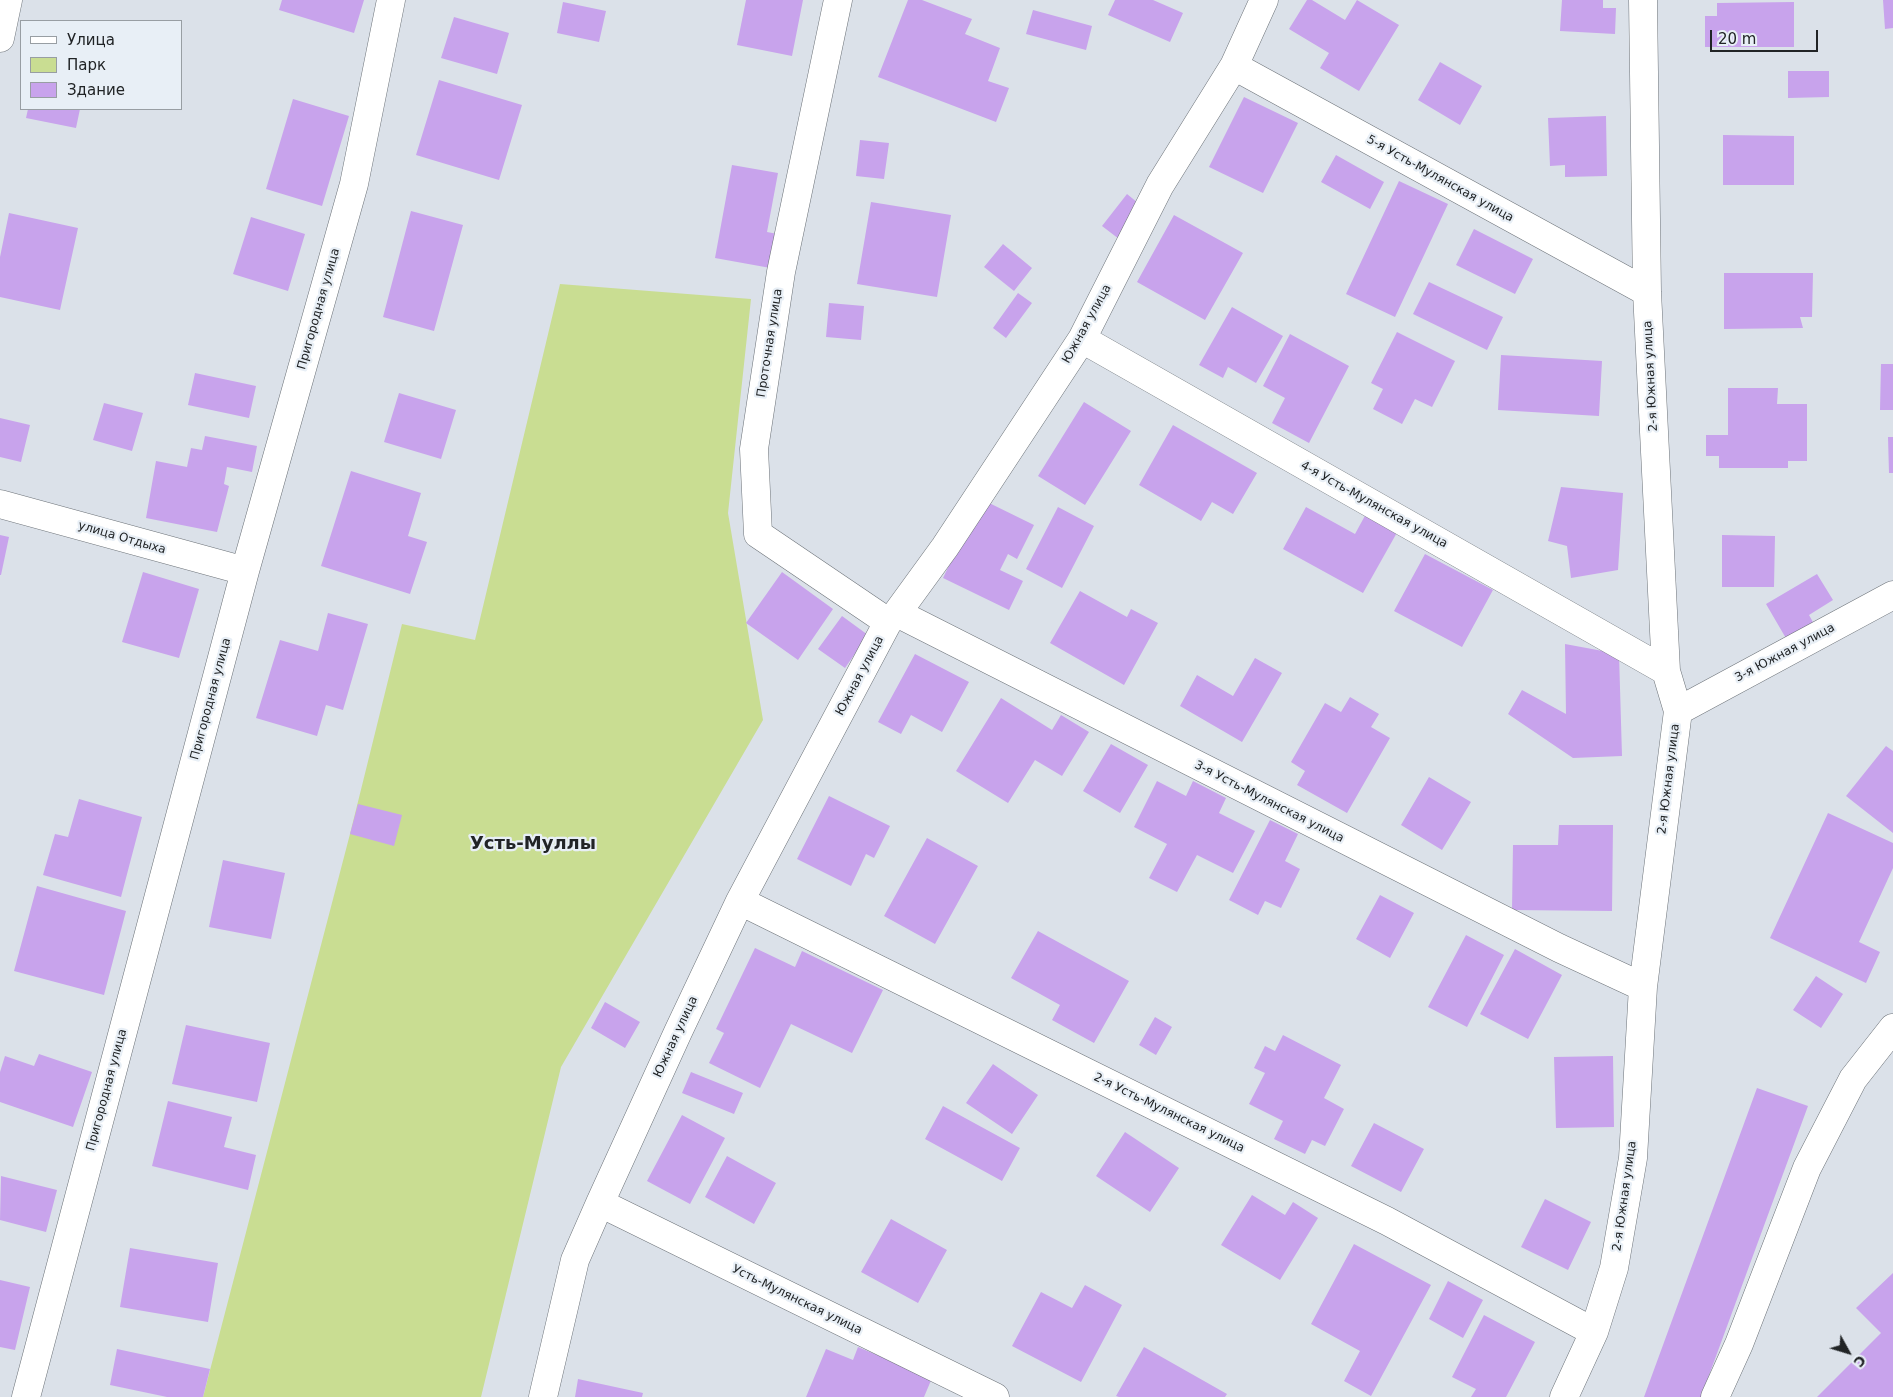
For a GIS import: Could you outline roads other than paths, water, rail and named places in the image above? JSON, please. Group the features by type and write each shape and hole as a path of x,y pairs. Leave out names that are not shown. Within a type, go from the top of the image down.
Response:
{"street":[{"path":"0,38 8,0"},
{"name":"Пригородная улица","path":"26,1397 245,572 354,184 391,0"},
{"name":"Проточная улица","path":"838,0 781,272 754,449 758,534 892,618"},
{"name":"Южная улица","path":"543,1397 575,1260 678,1032 740,901 892,618 946,547 1082,339 1160,185 1234,66 1264,0"},
{"name":"2-я Южная улица","path":"1564,1397 1594,1332 1614,1268 1633,1158 1643,987 1678,711 1666,671 1647,292 1643,0"},
{"name":"5-я Усть-Мулянская улица","path":"1234,66 1647,292"},
{"name":"4-я Усть-Мулянская улица","path":"1082,339 1666,671"},
{"name":"улица Отдыха","path":"0,504 245,572"},
{"name":"3-я Южная улица","path":"1678,711 1893,595"},
{"name":"3-я Усть-Мулянская улица","path":"892,618 1559,948 1643,987"},
{"name":"2-я Усть-Мулянская улица","path":"740,901 1386,1220 1594,1332"},
{"path":"1716,1397 1739,1344 1807,1168 1853,1079 1893,1028"},
{"name":"Усть-Мулянская улица","path":"600,1203 995,1397"}],"district":[{"name":"Усть-Муллы","path":"533,844"}]}
